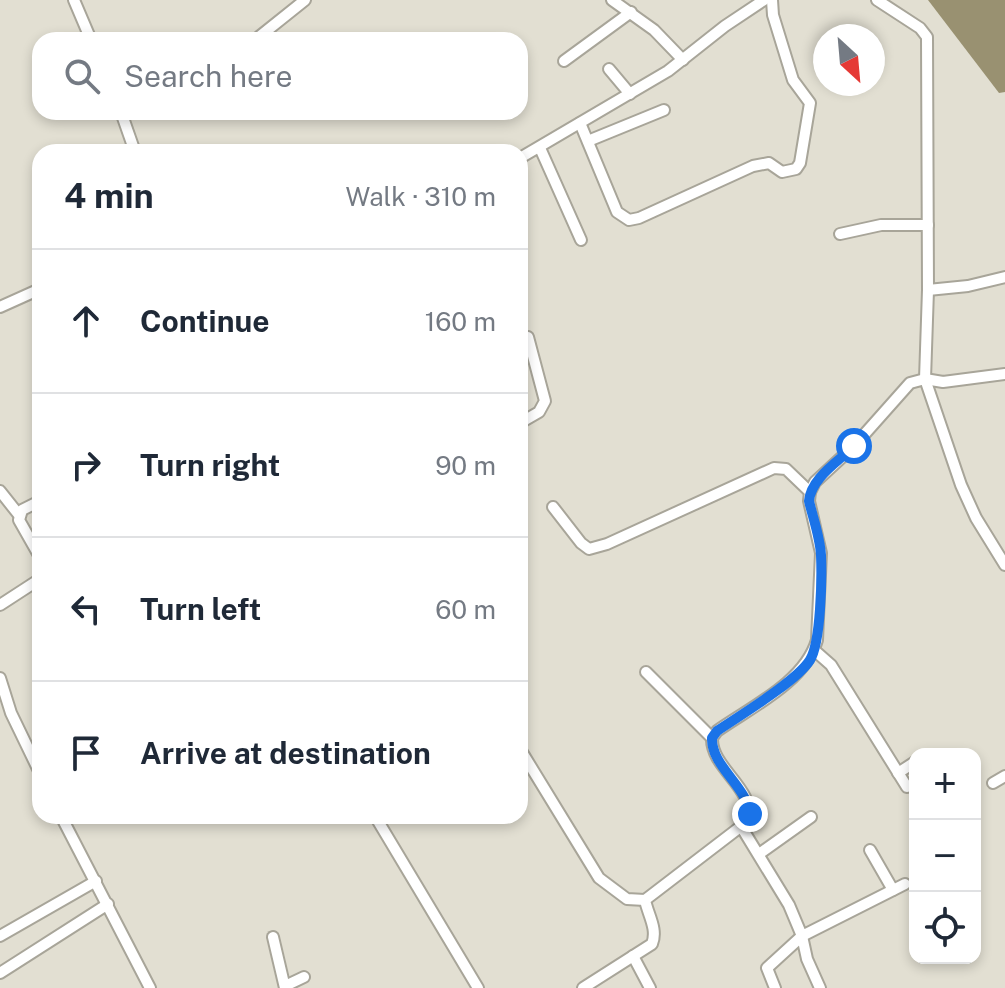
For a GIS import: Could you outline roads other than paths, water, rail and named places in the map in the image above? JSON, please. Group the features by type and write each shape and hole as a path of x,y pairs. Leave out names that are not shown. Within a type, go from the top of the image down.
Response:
{"street":[{"path":"74,0 88,32"},
{"path":"265,32 305,0"},
{"path":"612,0 669,43 683,60"},
{"path":"528,154 683,60 764,0"},
{"path":"580,123 617,212 629,220 753,166 769,163 782,172 796,169 800,163 810,103 793,80 779,37 772,0"},
{"path":"877,0 920,28 927,37 928,290 925,379 961,485 976,518 1005,565"},
{"path":"564,61 631,12"},
{"path":"609,69 630,94"},
{"path":"588,141 664,110"},
{"path":"124,120 132,144"},
{"path":"540,148 581,240"},
{"path":"840,234 881,225 928,225"},
{"path":"928,290 946,290 1005,277"},
{"path":"0,307 32,293"},
{"path":"528,337 545,401 539,412 528,418"},
{"path":"712,738 717,731 776,690 810,661 817,640 821,553 809,501 815,482 854,446 903,389 916,380 943,382 1005,374"},
{"path":"553,507 589,549 607,544 774,468 786,469 810,492"},
{"path":"0,491 19,515 32,543"},
{"path":"19,515 32,506"},
{"path":"0,605 32,584"},
{"path":"814,650 831,665 907,787"},
{"path":"528,762 599,878 627,899 645,900 742,828 748,821 749,805 717,756 712,738 646,672"},
{"path":"0,678 11,713 32,746"},
{"path":"898,773 909,766"},
{"path":"993,783 1005,776"},
{"path":"759,854 811,817"},
{"path":"66,824 150,988"},
{"path":"380,824 478,988"},
{"path":"742,828 789,905 820,988"},
{"path":"870,850 893,890"},
{"path":"0,936 96,881"},
{"path":"775,988 767,968 802,936 905,884"},
{"path":"583,988 652,944 655,937 645,900"},
{"path":"0,973 108,904"},
{"path":"273,937 285,987 304,977"},
{"path":"633,956 650,988"}]}
